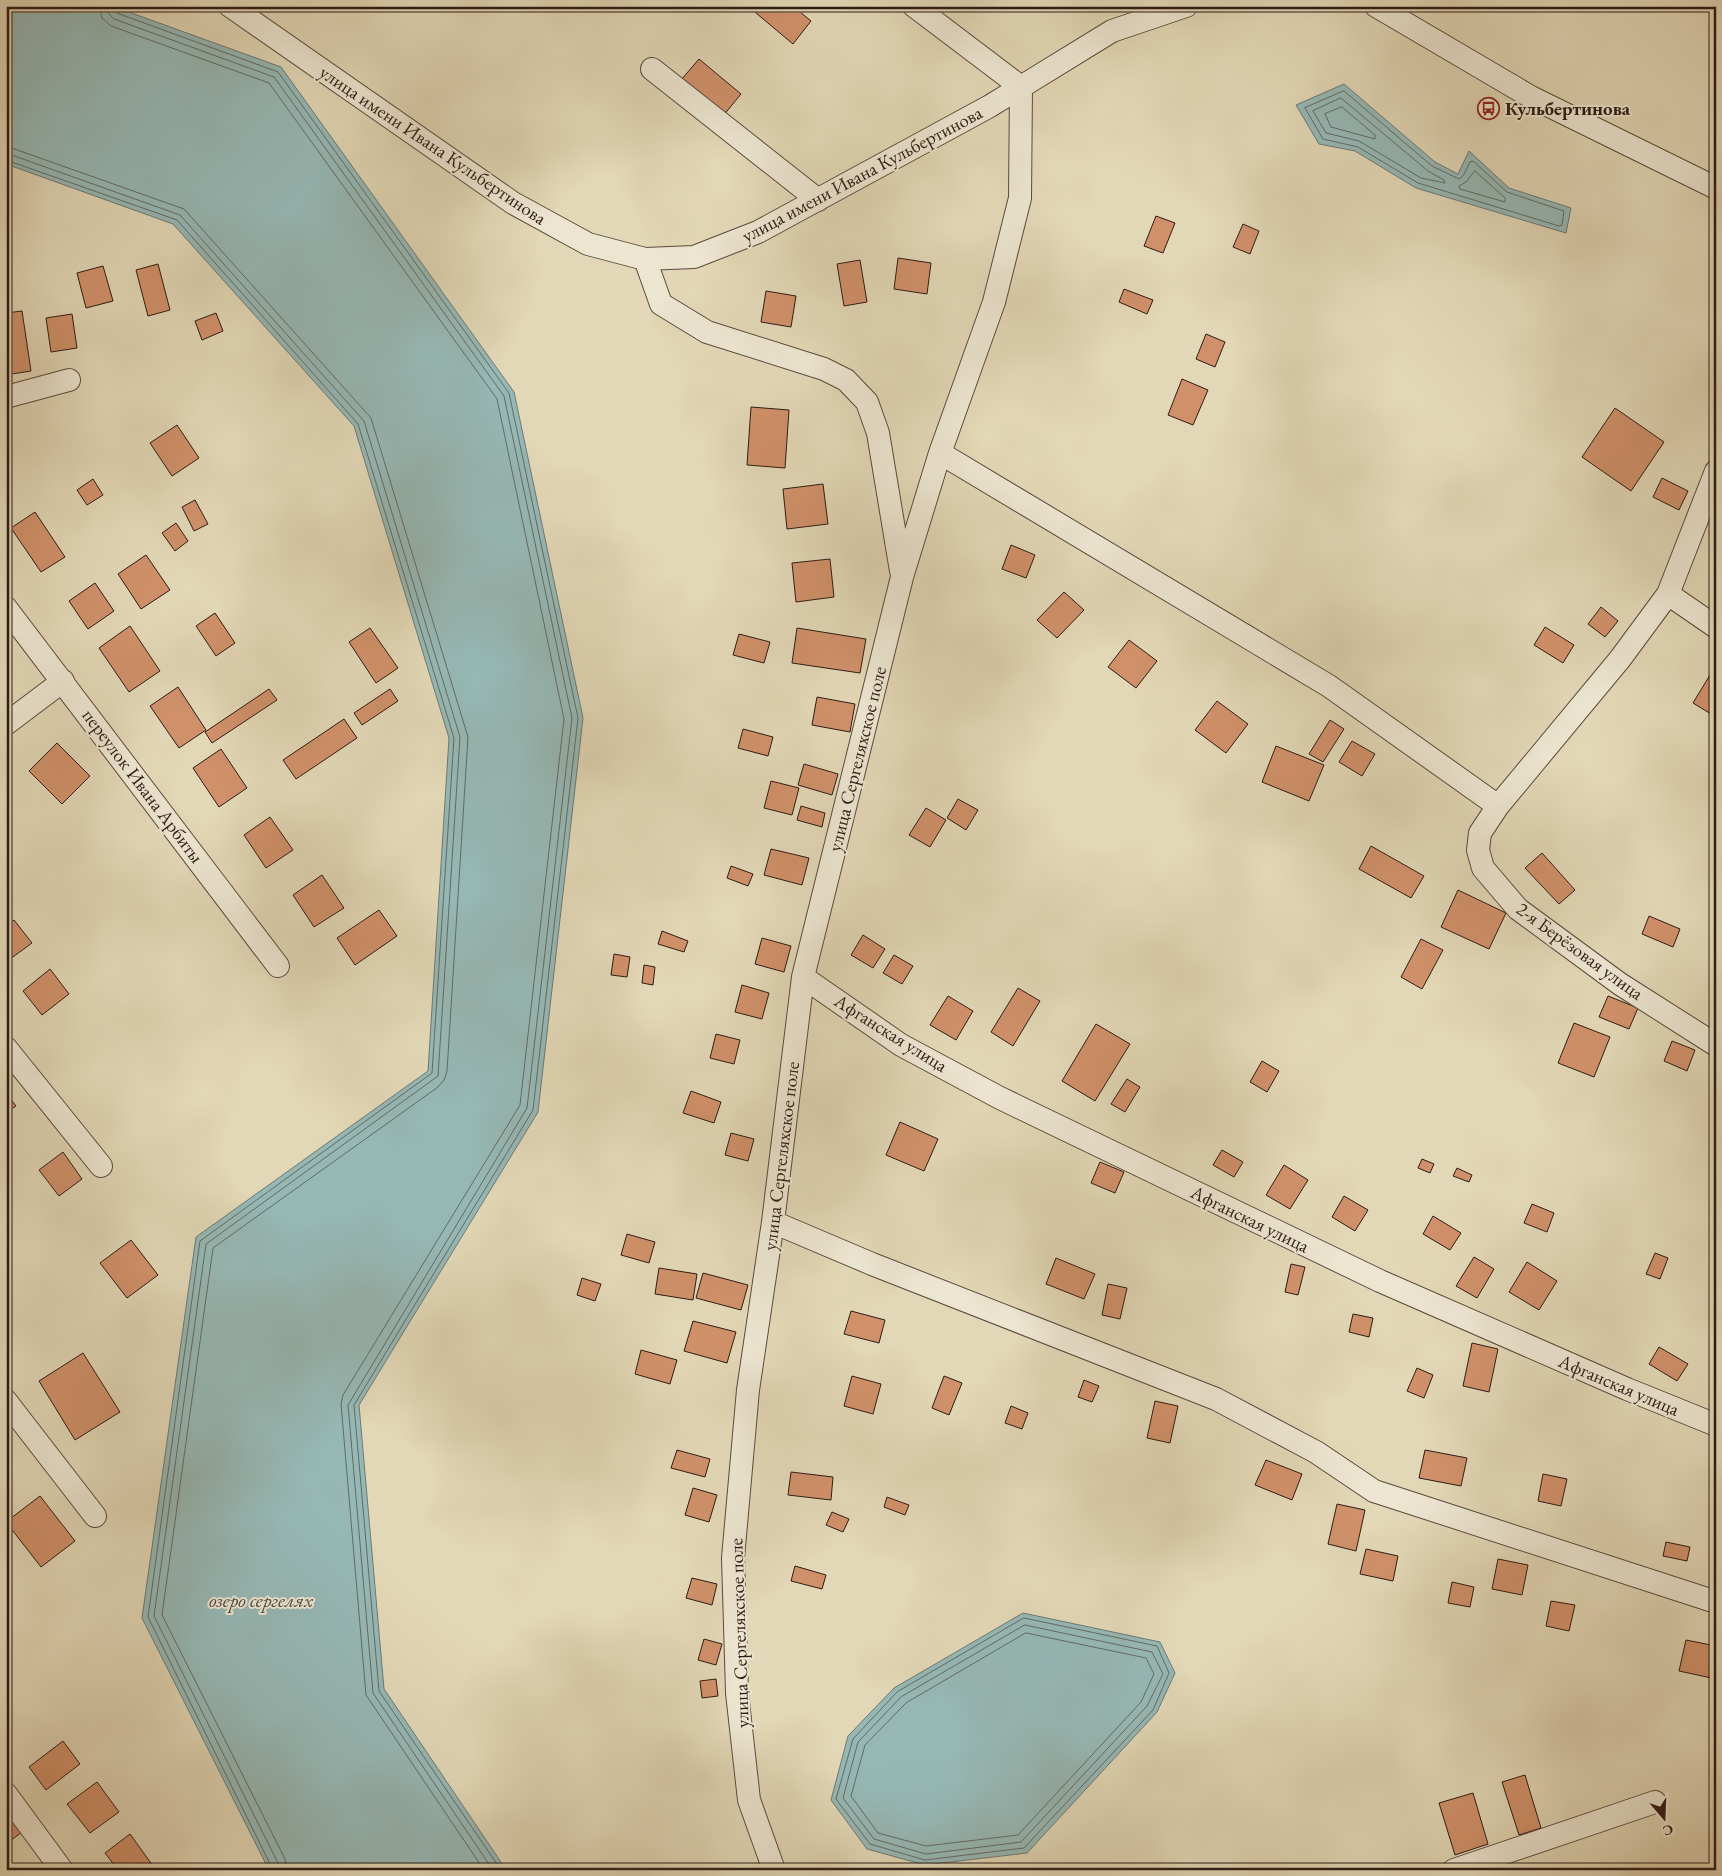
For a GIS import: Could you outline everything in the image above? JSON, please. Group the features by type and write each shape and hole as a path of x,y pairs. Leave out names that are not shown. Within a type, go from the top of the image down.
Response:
{"street":[{"name":"улица имени Ивана Кульбертинова","path":"230,6 513,203 588,244 645,259 694,257 758,232 1021,87 1112,31 1186,6"},
{"path":"914,6 1021,87"},
{"path":"1376,6 1531,97 1716,188"},
{"path":"652,69 818,200"},
{"name":"улица Сергеляхское поле","path":"774,1870 749,1800 737,1693 733,1558 748,1390 773,1222 803,977 902,577 940,453 994,302 1020,198 1021,87"},
{"path":"645,259 661,304 707,332 824,369 846,380 867,402 878,433 902,577"},
{"path":"6,397 69,380"},
{"path":"940,453 1329,686 1498,806 1620,659 1668,594 1716,471"},
{"path":"1668,594 1716,627"},
{"name":"переулок Ивана Арбиты","path":"6,608 278,966"},
{"path":"6,724 63,681"},
{"name":"2-я Берёзовая улица","path":"1498,806 1480,833 1478,850 1483,868 1518,909 1620,984 1716,1045"},
{"name":"Афганская улица","path":"803,977 901,1045 1000,1098 1380,1281 1626,1389 1716,1425"},
{"path":"6,1048 101,1166"},
{"path":"773,1222 881,1268 1216,1399 1316,1452 1374,1491 1716,1602"},
{"path":"6,1401 95,1516"},
{"path":"6,1794 62,1870"},
{"path":"1454,1870 1655,1802"}],"water":[{"name":"озеро сергелях","path":"6,6 112,6 281,67 514,392 583,718 538,1112 359,1405 384,1689 505,1868 509,1870 269,1870 142,1618 196,1237 428,1071 449,738 354,426 173,224 6,164"},
{"path":"1344,84 1435,162 1458,174 1469,151 1509,188 1571,208 1566,233 1416,188 1355,151 1319,144 1296,105"},
{"path":"1023,1613 1160,1642 1175,1673 1157,1712 1027,1853 925,1865 867,1849 831,1800 848,1736 894,1688"}],"building":[{"path":"752,6 793,6 811,21 793,44 750,8"},
{"path":"699,59 741,94 723,116 681,80"},
{"path":"1156,216 1175,223 1163,253 1144,246"},
{"path":"1243,224 1259,231 1250,254 1233,247"},
{"path":"898,258 931,263 927,294 894,289"},
{"path":"860,260 867,302 844,306 837,264"},
{"path":"158,264 170,310 148,316 136,270"},
{"path":"103,266 113,301 86,308 77,273"},
{"path":"1124,289 1153,300 1147,314 1119,302"},
{"path":"766,291 796,296 791,327 761,322"},
{"path":"22,311 31,371 12,374 6,334 6,313"},
{"path":"216,313 223,331 202,340 195,321"},
{"path":"72,314 77,348 51,352 46,318"},
{"path":"1206,334 1225,342 1215,367 1196,359"},
{"path":"1182,379 1208,390 1193,425 1168,415"},
{"path":"751,407 789,410 785,468 747,465"},
{"path":"1615,408 1664,442 1631,491 1582,457"},
{"path":"177,425 199,458 172,476 150,443"},
{"path":"1662,478 1688,491 1679,510 1653,497"},
{"path":"93,479 103,495 87,505 77,490"},
{"path":"823,484 828,524 787,529 783,489"},
{"path":"195,500 208,524 194,531 182,507"},
{"path":"35,512 65,557 41,572 11,528"},
{"path":"176,523 188,541 175,551 162,533"},
{"path":"1011,545 1035,555 1026,578 1002,569"},
{"path":"146,555 170,590 141,609 118,574"},
{"path":"830,559 834,597 796,602 792,563"},
{"path":"95,583 114,611 88,629 69,601"},
{"path":"1064,592 1084,610 1057,638 1037,620"},
{"path":"1601,607 1618,621 1605,637 1588,624"},
{"path":"215,613 235,643 216,656 196,626"},
{"path":"130,626 160,671 129,692 99,648"},
{"path":"1545,627 1574,645 1563,663 1534,645"},
{"path":"370,628 398,668 376,683 349,642"},
{"path":"797,628 866,639 860,673 792,663"},
{"path":"739,634 770,642 764,663 733,655"},
{"path":"1129,640 1157,661 1136,688 1108,667"},
{"path":"1716,665 1716,717 1693,703"},
{"path":"178,687 206,730 179,748 150,706"},
{"path":"269,689 277,700 212,743 205,732"},
{"path":"390,689 398,701 362,725 354,713"},
{"path":"817,697 855,704 850,732 812,725"},
{"path":"1217,701 1248,724 1226,753 1195,730"},
{"path":"344,719 357,738 296,779 283,760"},
{"path":"1330,720 1344,729 1323,762 1309,754"},
{"path":"743,729 773,737 768,756 738,748"},
{"path":"1352,741 1375,754 1362,776 1339,762"},
{"path":"57,743 90,776 62,804 29,771"},
{"path":"1276,746 1324,765 1309,801 1262,782"},
{"path":"221,749 247,788 219,807 193,768"},
{"path":"804,764 838,774 832,795 798,785"},
{"path":"771,781 799,788 792,815 764,808"},
{"path":"958,799 978,810 966,830 947,818"},
{"path":"801,806 825,813 822,827 797,820"},
{"path":"926,808 946,820 930,847 909,835"},
{"path":"270,817 293,850 266,868 244,835"},
{"path":"1371,846 1424,876 1411,898 1359,869"},
{"path":"771,849 809,858 802,885 764,875"},
{"path":"1542,853 1575,890 1559,904 1525,868"},
{"path":"731,866 753,874 748,886 727,878"},
{"path":"322,875 344,908 314,927 293,895"},
{"path":"1458,890 1506,913 1489,949 1441,927"},
{"path":"379,910 397,936 355,965 337,938"},
{"path":"1649,916 1680,929 1673,947 1642,934"},
{"path":"14,920 32,943 6,962 6,927"},
{"path":"662,931 688,941 684,952 658,944"},
{"path":"863,935 885,949 873,968 851,955"},
{"path":"762,938 791,946 784,972 755,964"},
{"path":"1421,939 1443,950 1422,989 1401,977"},
{"path":"614,954 630,957 627,977 611,975"},
{"path":"894,955 913,966 902,984 883,973"},
{"path":"644,965 655,967 653,985 642,983"},
{"path":"50,969 69,994 42,1015 23,991"},
{"path":"742,985 769,993 762,1019 735,1012"},
{"path":"1018,988 1040,1001 1013,1046 991,1032"},
{"path":"948,996 973,1011 956,1040 930,1025"},
{"path":"1608,996 1638,1008 1629,1029 1599,1017"},
{"path":"1574,1023 1610,1037 1594,1077 1558,1063"},
{"path":"1096,1024 1130,1044 1095,1101 1062,1081"},
{"path":"716,1034 740,1040 734,1064 710,1058"},
{"path":"1672,1041 1695,1050 1687,1071 1664,1061"},
{"path":"1262,1061 1279,1071 1267,1092 1250,1082"},
{"path":"1127,1079 1140,1087 1125,1112 1111,1104"},
{"path":"691,1091 721,1102 714,1123 683,1113"},
{"path":"6,1093 16,1106 6,1113"},
{"path":"900,1122 938,1139 924,1171 886,1155"},
{"path":"731,1133 754,1139 748,1161 725,1155"},
{"path":"1222,1150 1243,1162 1234,1177 1213,1165"},
{"path":"63,1152 82,1179 59,1196 39,1170"},
{"path":"1422,1159 1434,1164 1430,1173 1418,1168"},
{"path":"1100,1162 1124,1172 1115,1193 1091,1183"},
{"path":"1284,1165 1308,1180 1290,1209 1266,1195"},
{"path":"1457,1168 1472,1175 1469,1182 1453,1176"},
{"path":"1344,1196 1368,1210 1355,1231 1332,1217"},
{"path":"1532,1204 1554,1213 1547,1232 1524,1223"},
{"path":"1433,1216 1461,1233 1450,1250 1423,1234"},
{"path":"627,1234 655,1242 649,1263 621,1255"},
{"path":"131,1240 158,1275 127,1298 100,1263"},
{"path":"1655,1253 1668,1258 1660,1279 1646,1274"},
{"path":"1474,1257 1494,1269 1477,1298 1456,1286"},
{"path":"1056,1258 1095,1274 1084,1299 1046,1284"},
{"path":"1527,1262 1557,1281 1539,1310 1509,1292"},
{"path":"1291,1264 1305,1267 1298,1295 1285,1292"},
{"path":"659,1268 697,1274 693,1300 655,1294"},
{"path":"703,1273 748,1285 741,1310 696,1298"},
{"path":"582,1278 601,1284 595,1301 577,1295"},
{"path":"1108,1284 1127,1288 1120,1319 1102,1315"},
{"path":"851,1311 885,1320 879,1343 844,1334"},
{"path":"1353,1314 1373,1318 1369,1337 1349,1332"},
{"path":"693,1321 736,1332 727,1363 684,1351"},
{"path":"1472,1343 1498,1349 1489,1392 1463,1386"},
{"path":"1659,1347 1688,1364 1677,1381 1649,1364"},
{"path":"641,1350 677,1360 670,1384 635,1374"},
{"path":"83,1353 120,1412 75,1440 39,1381"},
{"path":"1417,1368 1433,1375 1424,1398 1407,1391"},
{"path":"852,1376 881,1384 873,1414 844,1406"},
{"path":"944,1376 962,1383 949,1415 932,1408"},
{"path":"1084,1380 1099,1386 1092,1402 1078,1397"},
{"path":"1155,1401 1178,1406 1170,1443 1147,1438"},
{"path":"1011,1406 1028,1413 1022,1429 1005,1423"},
{"path":"677,1450 710,1459 705,1477 671,1468"},
{"path":"1425,1450 1467,1458 1461,1486 1419,1478"},
{"path":"1266,1460 1302,1474 1292,1500 1255,1485"},
{"path":"791,1472 833,1477 831,1500 788,1495"},
{"path":"1543,1474 1567,1479 1561,1506 1538,1501"},
{"path":"693,1488 717,1495 709,1522 685,1515"},
{"path":"40,1496 75,1541 41,1567 6,1522"},
{"path":"887,1497 909,1505 905,1515 884,1507"},
{"path":"1337,1504 1365,1510 1356,1551 1328,1544"},
{"path":"832,1512 849,1519 843,1532 826,1525"},
{"path":"1666,1542 1690,1547 1687,1561 1663,1556"},
{"path":"1366,1549 1398,1556 1393,1581 1360,1574"},
{"path":"1498,1559 1528,1565 1522,1595 1492,1589"},
{"path":"795,1566 826,1575 822,1589 791,1581"},
{"path":"692,1578 717,1584 712,1605 686,1598"},
{"path":"1452,1582 1474,1587 1470,1607 1448,1603"},
{"path":"1551,1601 1575,1605 1569,1631 1546,1626"},
{"path":"704,1639 722,1644 716,1665 698,1660"},
{"path":"1686,1640 1716,1646 1716,1679 1679,1671"},
{"path":"716,1679 718,1696 702,1698 700,1681"},
{"path":"63,1741 80,1764 46,1790 29,1767"},
{"path":"1525,1775 1541,1828 1519,1835 1502,1782"},
{"path":"97,1782 119,1812 90,1833 67,1804"},
{"path":"1473,1793 1488,1844 1455,1855 1439,1803"},
{"path":"6,1811 22,1832 6,1844"},
{"path":"130,1834 153,1866 148,1870 118,1870 105,1853"}],"place":[{"name":"Кульбертинова","path":"1489,108"}]}
